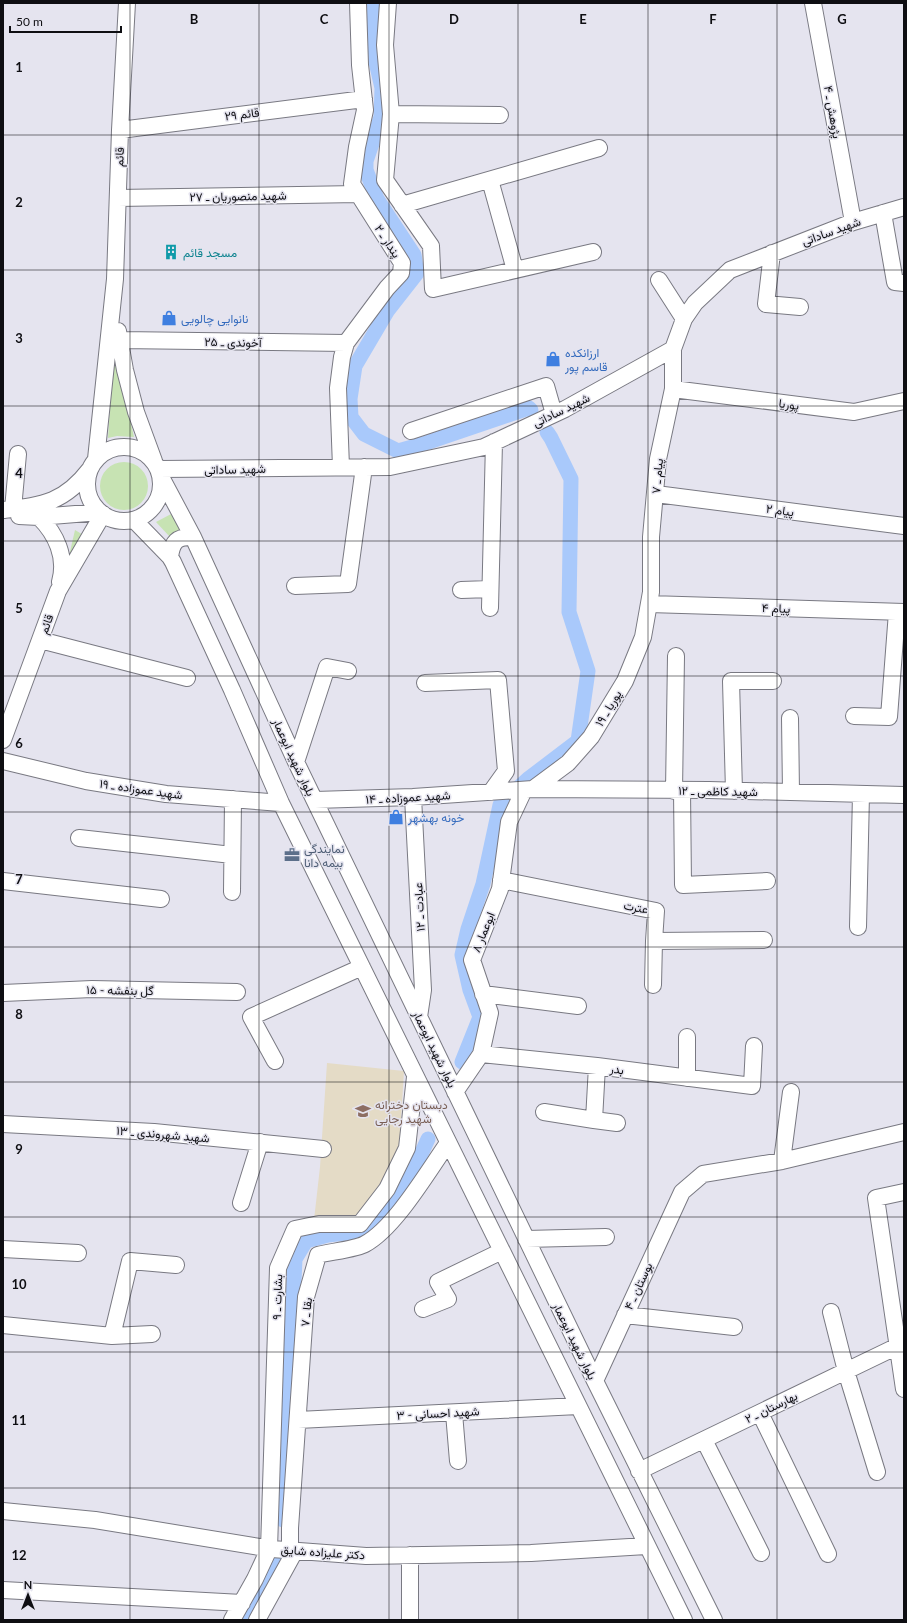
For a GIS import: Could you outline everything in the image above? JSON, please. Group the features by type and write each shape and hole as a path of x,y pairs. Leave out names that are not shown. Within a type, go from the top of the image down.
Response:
{"street":[{"name":"قائم","path":"113,310 120,130 127,3"},
{"name":"پندار ـ ۲","path":"341,467 338,388 342,356 346,344 387,288 402,274 402,263 352,184 357,147 366,110 360,66 358,3"},
{"path":"388,3 385,45 391,114 385,180 431,246 433,289 592,252"},
{"name":"پژوهش ـ ۴","path":"813,3 853,222"},
{"name":"قائم ۲۹","path":"120,130 364,99"},
{"path":"391,114 500,115"},
{"path":"402,205 599,148"},
{"path":"490,180 515,270"},
{"name":"شهید منصوریان ـ ۲۷","path":"118,198 358,194"},
{"name":"شهید ساداتی","path":"158,470 390,467 484,447 554,414 647,365 673,349 684,319 695,303 730,270 853,222 904,207"},
{"path":"883,213 895,282 904,283"},
{"path":"772,253 766,304 800,307"},
{"path":"659,280 684,319"},
{"path":"113,310 125,370 136,412 158,470 161,486 158,498 148,511 134,520 122,521 110,518 101,513 92,503 88,492 87,480 93,464 113,310"},
{"name":"آخوندی ـ ۲۵","path":"120,340 346,344"},
{"name":"پیام ـ ۷","path":"649,604 651,592 651,536 658,459 673,389 673,349"},
{"path":"411,431 546,386 554,414"},
{"name":"پوریا","path":"673,389 854,412 904,400"},
{"path":"490,608 494,442"},
{"path":"6,512 37,506 53,501 69,492 105,452 116,447 128,447 139,450 148,456 158,470"},
{"path":"6,512 18,454"},
{"path":"295,586 348,584 364,467"},
{"name":"بلوار شهید ابوعمار","path":"158,470 193,537 296,762 526,1239 639,1471 714,1620"},
{"name":"پیام ۲","path":"656,494 904,526"},
{"path":"6,512 39,517 101,513"},
{"name":"قائم","path":"4,734 58,591 101,513"},
{"path":"39,517 52,532 60,551 62,564 58,591"},
{"path":"134,520 170,557 232,690 281,803 646,1546 684,1620"},
{"path":"170,557 171,548 176,540 184,536 193,537"},
{"path":"461,590 490,589"},
{"name":"پیام ۴","path":"649,604 901,612"},
{"name":"پوریا ـ ۱۹","path":"528,790 568,763 591,737 625,681 643,638 649,604"},
{"path":"854,716 889,717 901,612"},
{"path":"40,640 187,678"},
{"path":"676,656 678,791 683,885 767,881"},
{"path":"296,762 327,667 348,671"},
{"path":"425,683 498,680 506,771 496,792"},
{"path":"734,791 731,681 773,681"},
{"path":"790,718 791,792"},
{"name":"شهید عموزاده ـ ۱۹","path":"3,761 93,782 166,794 281,803"},
{"name":"شهید کاظمی ـ ۱۲","path":"496,792 528,790 734,791 904,795"},
{"name":"ابوعمار ۸","path":"456,1092 481,1054 490,1013 472,960 500,889 509,822 528,790"},
{"name":"شهید عموزاده ـ ۱۴","path":"315,800 413,797 496,792"},
{"path":"858,927 861,794"},
{"name":"عبادت ـ ۱۲","path":"413,797 423,990 420,1017"},
{"path":"232,892 233,799"},
{"path":"79,838 232,855"},
{"path":"3,880 161,899"},
{"name":"عترت","path":"501,880 656,911 654,941"},
{"path":"653,986 654,941 764,940"},
{"path":"275,1061 251,1017 362,967"},
{"name":"گل بنفشه - ۱۵","path":"3,993 92,989 238,992"},
{"path":"483,994 578,1006"},
{"path":"687,1078 688,1037"},
{"name":"بدر","path":"481,1054 598,1066 752,1086 754,1046"},
{"path":"594,1120 598,1066"},
{"name":"بشارت ـ ۹","path":"269,1549 278,1268 295,1229 319,1224 360,1224 387,1189 407,1148 416,1077"},
{"path":"790,1092 782,1161 904,1132"},
{"path":"544,1112 617,1123"},
{"name":"شهید شهروندی ـ ۱۳","path":"3,1124 154,1132 323,1149"},
{"path":"241,1203 260,1142"},
{"name":"بقا ـ ۷","path":"293,1550 290,1528 306,1297 318,1255 365,1245 384,1230 404,1206 448,1143"},
{"name":"بوستان ـ ۴","path":"595,1381 682,1192 704,1174 782,1161"},
{"path":"904,1192 876,1198 901,1345 904,1389"},
{"path":"526,1239 606,1237"},
{"path":"3,1249 78,1253"},
{"path":"423,1309 448,1299 438,1282 502,1252"},
{"path":"112,1336 130,1261 176,1265"},
{"path":"831,1312 846,1371 877,1472"},
{"path":"625,1315 734,1327"},
{"path":"3,1325 112,1336 152,1334"},
{"name":"بهارستان ـ ۲","path":"639,1471 901,1345"},
{"name":"شهید احسانی - ۳","path":"298,1420 578,1406"},
{"path":"454,1413 458,1461"},
{"path":"760,1413 828,1554"},
{"path":"704,1440 761,1553"},
{"name":"دکتر علیزاده شایق","path":"3,1511 95,1520 269,1549 366,1556 531,1553 646,1546"},
{"path":"232,1620 255,1579 269,1549"},
{"path":"257,1620 293,1550"},
{"path":"410,1555 410,1620"},
{"path":"3,1590 242,1603"}],"shaded area":[{"name":"دبستان دخترانه شهید رجایی","path":"327,1063 404,1071 399,1152 359,1218 314,1220 320,1167"}],"green space":[{"path":"114,348 134,437 117,436 108,438"},
{"path":"119,462 129,462 141,469 148,481 148,491 141,503 129,510 119,510 111,506 104,499 100,491 100,481 104,473 111,466"},
{"path":"173,513 182,527 170,537 156,522"},
{"path":"75,530 85,536 63,582"}],"waterway":[{"path":"373,3 376,62 382,88 381,117 366,161 366,170 377,199 414,255 417,273 388,310 355,366 350,399 351,417 364,434 398,451 529,408 531,410"},
{"path":"462,1062 480,1017 470,990 462,955 468,929 483,884 500,805 528,779 578,741 588,671 569,612 571,479 547,432"},
{"path":"283,1520 295,1259 306,1241 328,1235 345,1233 364,1234 378,1226 417,1163 428,1139"},
{"path":"248,1620 277,1561"}],"place":[{"name":"مسجد قائم","path":"171,252"},
{"name":"نانوایی چالویی","path":"169,318"},
{"name":"ارزانکده قاسم پور","path":"553,359"},
{"name":"خونه بهشهر","path":"396,817"},
{"name":"نمایندگی بیمه دانا","path":"292,855"},
{"name":"دبستان دخترانه شهید رجایی","path":"363,1111"}]}
